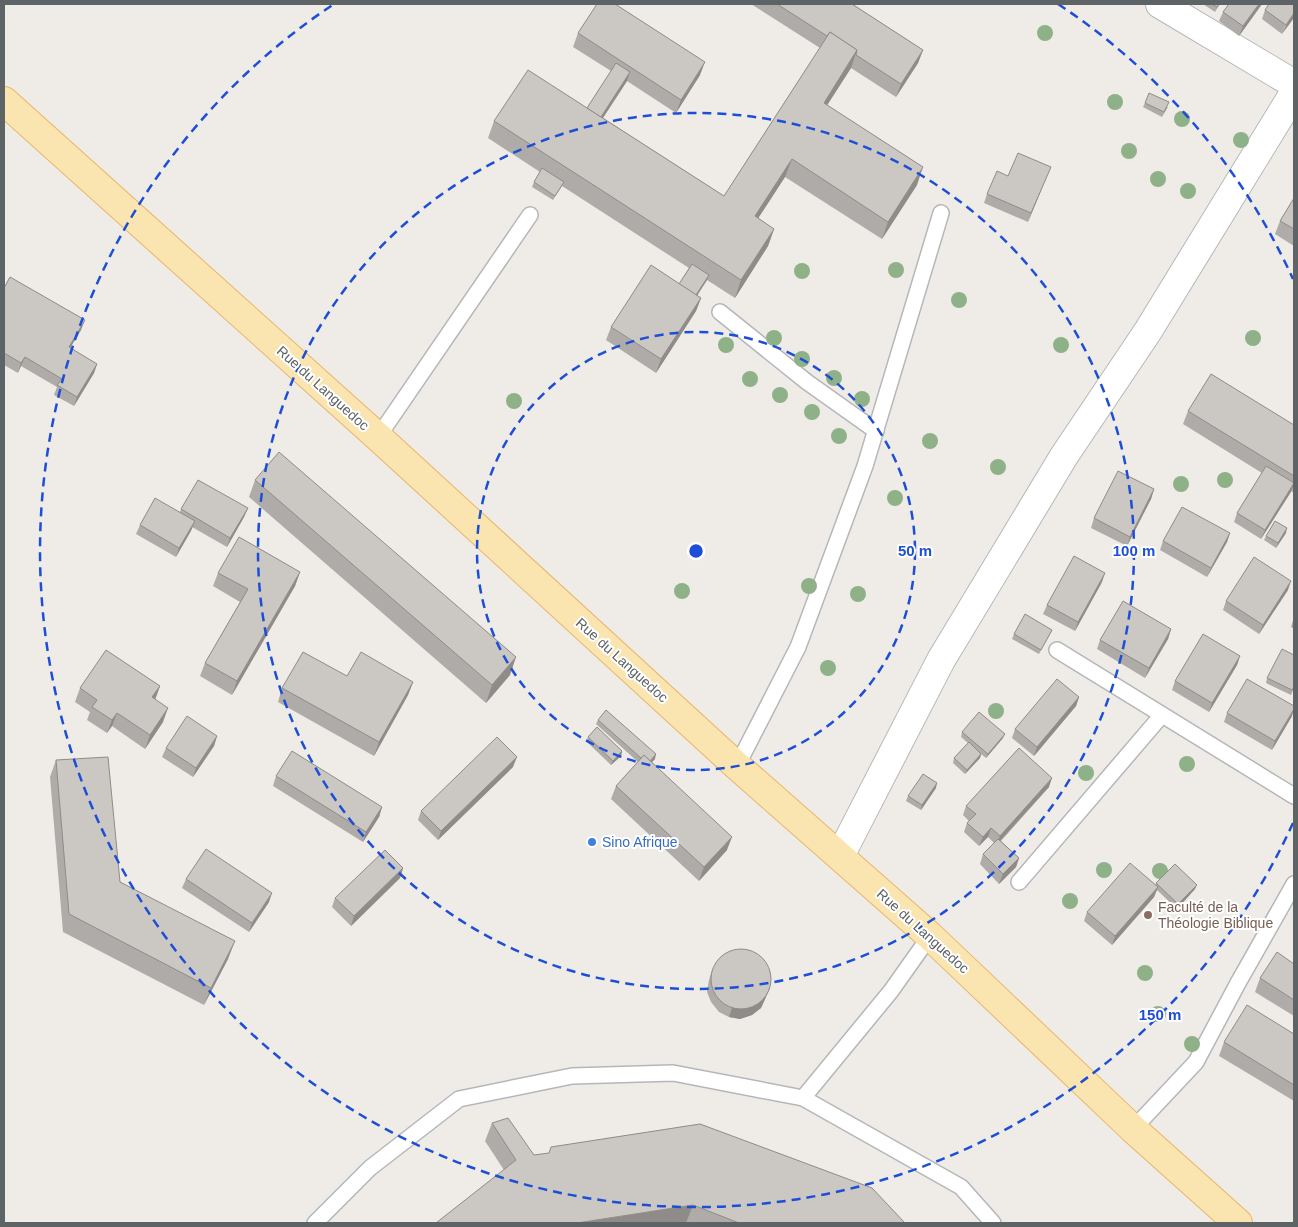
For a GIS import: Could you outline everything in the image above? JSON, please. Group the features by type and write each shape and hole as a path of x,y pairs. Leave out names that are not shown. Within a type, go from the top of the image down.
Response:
{"main road":[{"name":"Rue du Languedoc","path":"4,101 378,437 737,766 930,936 1133,1128 1238,1223"}],"street":[{"path":"1160,4 1294,84"},
{"path":"840,856 941,660 1064,456 1148,331 1294,93"}],"lane":[{"path":"737,766 798,647 865,466 941,213"},
{"path":"378,437 530,215"},
{"path":"720,312 807,382 876,431"},
{"path":"1057,650 1294,796"},
{"path":"1019,882 1162,715"},
{"path":"1133,1128 1196,1062 1294,884"},
{"path":"803,1098 891,991 930,936"},
{"path":"315,1223 370,1168 459,1098 572,1076 673,1073 803,1098 960,1187 993,1223"}],"building":[{"path":"597,4 615,4 705,62 681,100 578,33"},
{"path":"777,4 852,4 923,50 901,84 856,55 857,50 830,32 827,36"},
{"path":"1229,4 1259,4 1243,26 1223,12"},
{"path":"1269,4 1294,4 1294,13 1286,25 1265,10"},
{"path":"830,32 857,50 824,103 923,167 888,222 792,159 755,216 774,229 741,280 494,121 528,70 724,196"},
{"path":"616,63 630,72 601,117 587,108"},
{"path":"1149,93 1169,102 1164,112 1145,103"},
{"path":"1018,153 1051,167 1031,213 987,194 997,171 1008,176"},
{"path":"542,168 564,182 555,196 534,182"},
{"path":"1294,198 1294,229 1280,221"},
{"path":"692,264 709,275 696,295 679,284"},
{"path":"651,265 701,298 661,359 611,327"},
{"path":"10,277 85,320 69,347 97,364 77,397 57,385 62,379 25,357 21,363 4,353 4,288"},
{"path":"1211,374 1294,425 1294,476 1188,411"},
{"path":"279,452 516,657 492,685 255,480"},
{"path":"1266,466 1294,483 1265,530 1237,513"},
{"path":"1118,471 1154,489 1130,537 1094,518"},
{"path":"198,480 248,508 230,538 181,509"},
{"path":"155,498 195,521 179,548 140,525"},
{"path":"1182,507 1230,533 1211,568 1163,541"},
{"path":"1275,521 1287,528 1278,543 1266,536"},
{"path":"239,537 300,572 237,681 205,663 248,589 218,573"},
{"path":"1074,556 1105,573 1078,622 1047,605"},
{"path":"1254,557 1291,581 1263,625 1226,601"},
{"path":"1123,601 1171,629 1149,668 1100,640"},
{"path":"1025,614 1052,630 1041,650 1014,634"},
{"path":"1203,634 1240,656 1212,703 1175,681"},
{"path":"1282,649 1294,655 1294,687 1292,690 1267,678"},
{"path":"106,650 160,686 152,697 168,708 150,735 117,713 112,720 92,707 97,700 80,688"},
{"path":"303,652 347,676 361,652 413,682 379,742 282,688"},
{"path":"1057,679 1079,697 1037,747 1015,729"},
{"path":"1247,679 1294,706 1275,741 1227,713"},
{"path":"606,710 656,754 650,761 644,755 641,758 598,720"},
{"path":"979,712 1005,734 988,754 962,732"},
{"path":"187,716 217,736 196,768 166,748"},
{"path":"597,727 622,751 613,761 588,737"},
{"path":"497,737 517,757 441,831 421,811"},
{"path":"969,742 981,754 967,770 954,758"},
{"path":"1019,748 1052,778 1000,836 991,828 983,837 967,823 976,814 966,806"},
{"path":"292,751 382,807 366,832 276,776"},
{"path":"644,755 732,837 704,867 616,786"},
{"path":"108,757 120,882 235,941 211,988 69,914 56,760"},
{"path":"923,774 937,783 922,805 908,796"},
{"path":"998,839 1019,858 1003,874 983,854"},
{"path":"206,849 272,893 252,923 186,879"},
{"path":"385,850 403,868 354,916 335,898"},
{"path":"1130,863 1158,887 1115,936 1087,912"},
{"path":"1175,864 1197,885 1178,904 1156,883"},
{"path":"741,949 758,954 766,962 771,979 766,996 758,1004 741,1009 724,1004 716,996 711,979 716,962 724,954"},
{"path":"1277,952 1294,964 1294,1000 1260,978"},
{"path":"1247,1005 1294,1034 1294,1085 1224,1042"},
{"path":"508,1118 534,1155 549,1153 551,1147 700,1124 872,1188 905,1223 739,1223 693,1205 577,1223 436,1223 516,1160 492,1123"}],"place":[{"name":"Sino Afrique","path":"592,842"},
{"name":"Faculté de la Théologie Biblique","path":"1148,915"}]}
